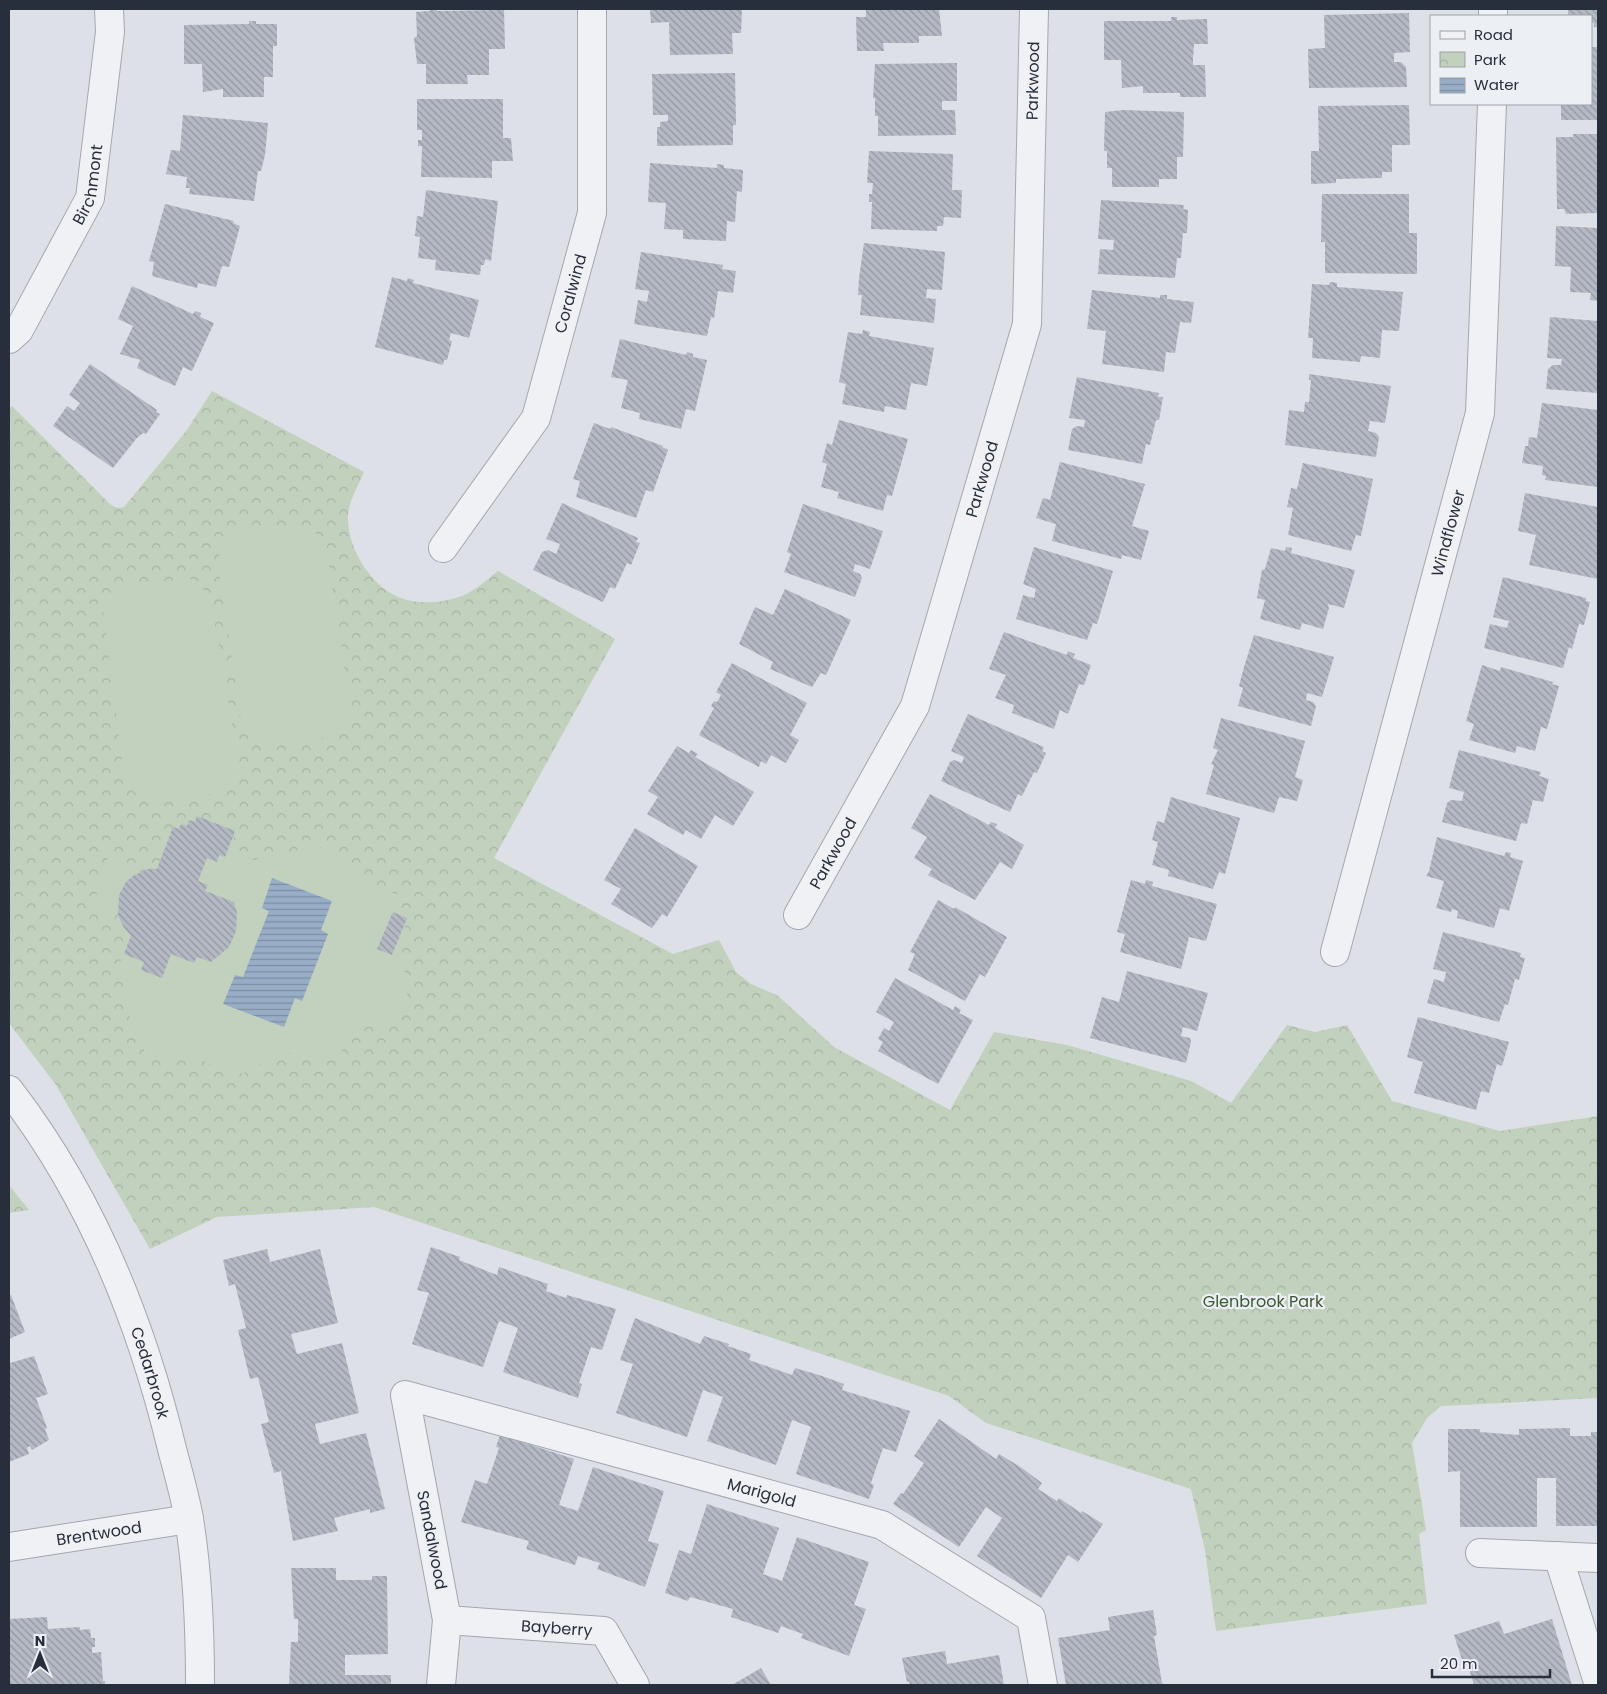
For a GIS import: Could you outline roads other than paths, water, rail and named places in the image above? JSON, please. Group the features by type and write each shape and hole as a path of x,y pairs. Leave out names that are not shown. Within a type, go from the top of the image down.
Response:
{"street":[{"name":"Birchmont","path":"9,339 19,330 90,198 110,32 109,9"},
{"name":"Coralwind","path":"443,548 536,418 592,213 592,9"},
{"name":"Parkwood","path":"798,915 915,706 1027,324 1034,9"},
{"name":"Windflower","path":"1335,952 1480,413 1492,105"},
{"name":"Cedarbrook","path":"9,1090 65,1172 97,1233 121,1284 157,1386 189,1519 200,1621 200,1685"},
{"name":"Sandalwood","path":"405,1395 447,1620 441,1685"},
{"name":"Marigold","path":"405,1395 882,1525 1031,1618 1043,1685"},
{"name":"Brentwood","path":"9,1547 189,1519"},
{"path":"1480,1553 1598,1558"},
{"path":"1558,1556 1598,1682"},
{"name":"Bayberry","path":"447,1620 604,1631 635,1685"}],"water":[{"path":"272,878 332,901 321,930 328,934 302,1001 295,998 284,1027 223,1004 235,975 243,977 269,911 262,908"}],"park label":[{"name":"Glenbrook Park","path":"1263,1301"}]}
